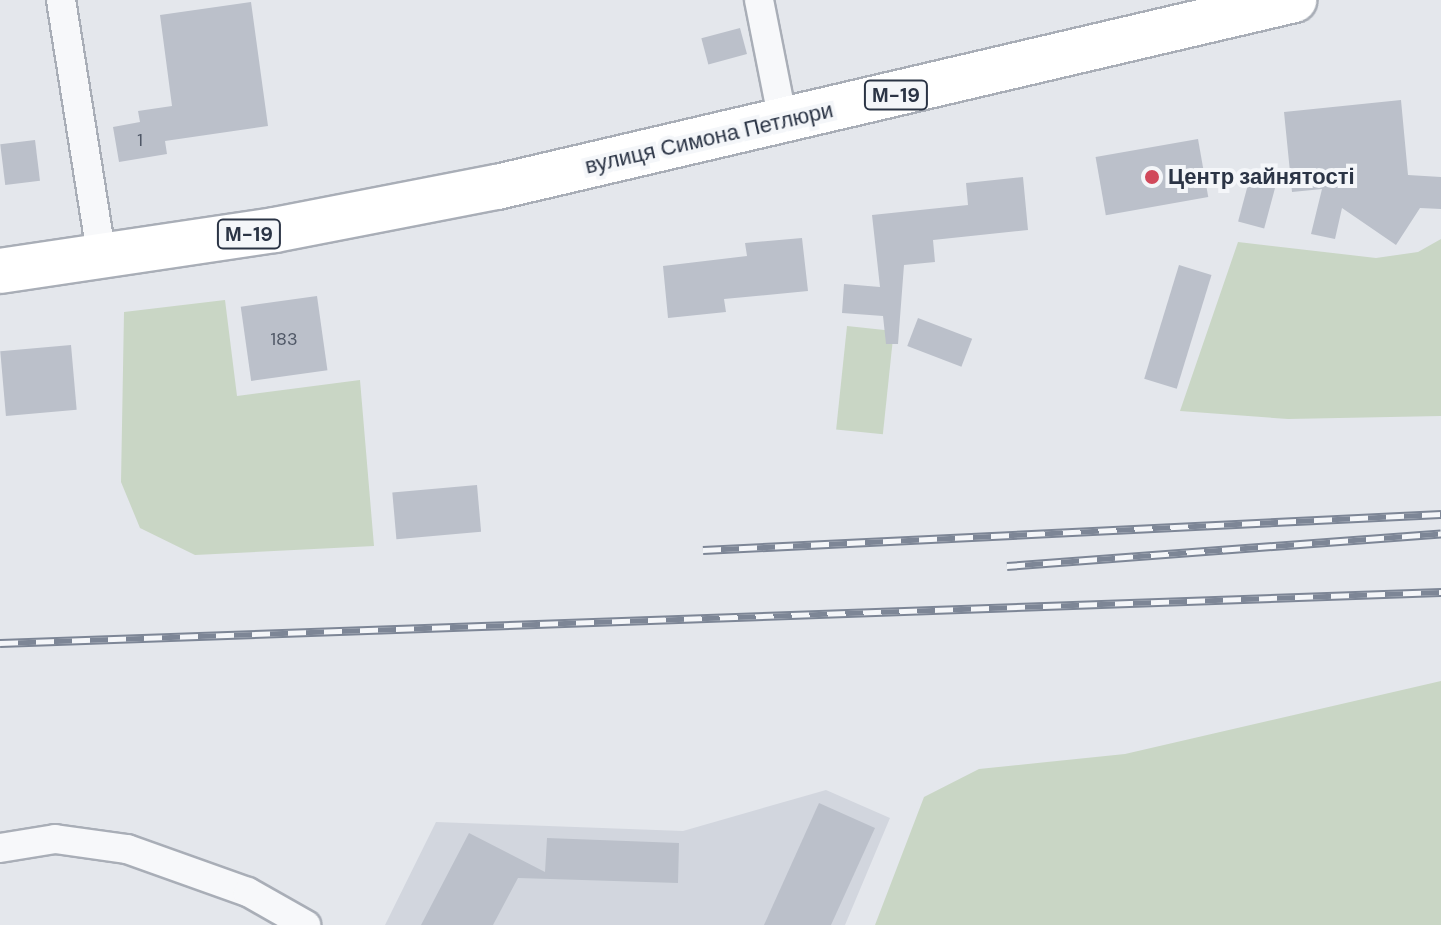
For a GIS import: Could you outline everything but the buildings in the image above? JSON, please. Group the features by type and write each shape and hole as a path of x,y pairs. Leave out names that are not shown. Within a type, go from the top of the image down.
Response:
{"highway":[{"name":"вулиця Симона Петлюри","path":"102,258 497,187 783,121 1204,10 1294,0"},
{"name":"М-19","path":"0,271 102,258"}],"street":[{"path":"61,0 102,258"},
{"path":"759,0 783,121"},
{"path":"0,848 55,839 127,849 248,892 306,925"}],"shaded area":[{"path":"826,790 890,818 845,925 385,925 436,822 683,831"}],"green space":[{"path":"1441,239 1441,416 1288,419 1180,411 1238,242 1376,258 1418,252"},
{"path":"225,300 237,396 360,380 374,546 195,555 140,528 121,482 124,312"},
{"path":"847,326 894,331 883,434 836,429"},
{"path":"1441,681 1441,925 875,925 924,797 979,769 1125,754"}],"railway":[{"path":"703,550 1441,514"},
{"path":"1007,566 1441,533"},
{"path":"0,643 1441,592"}],"place":[{"name":"Центр зайнятості","path":"1152,177"}]}
